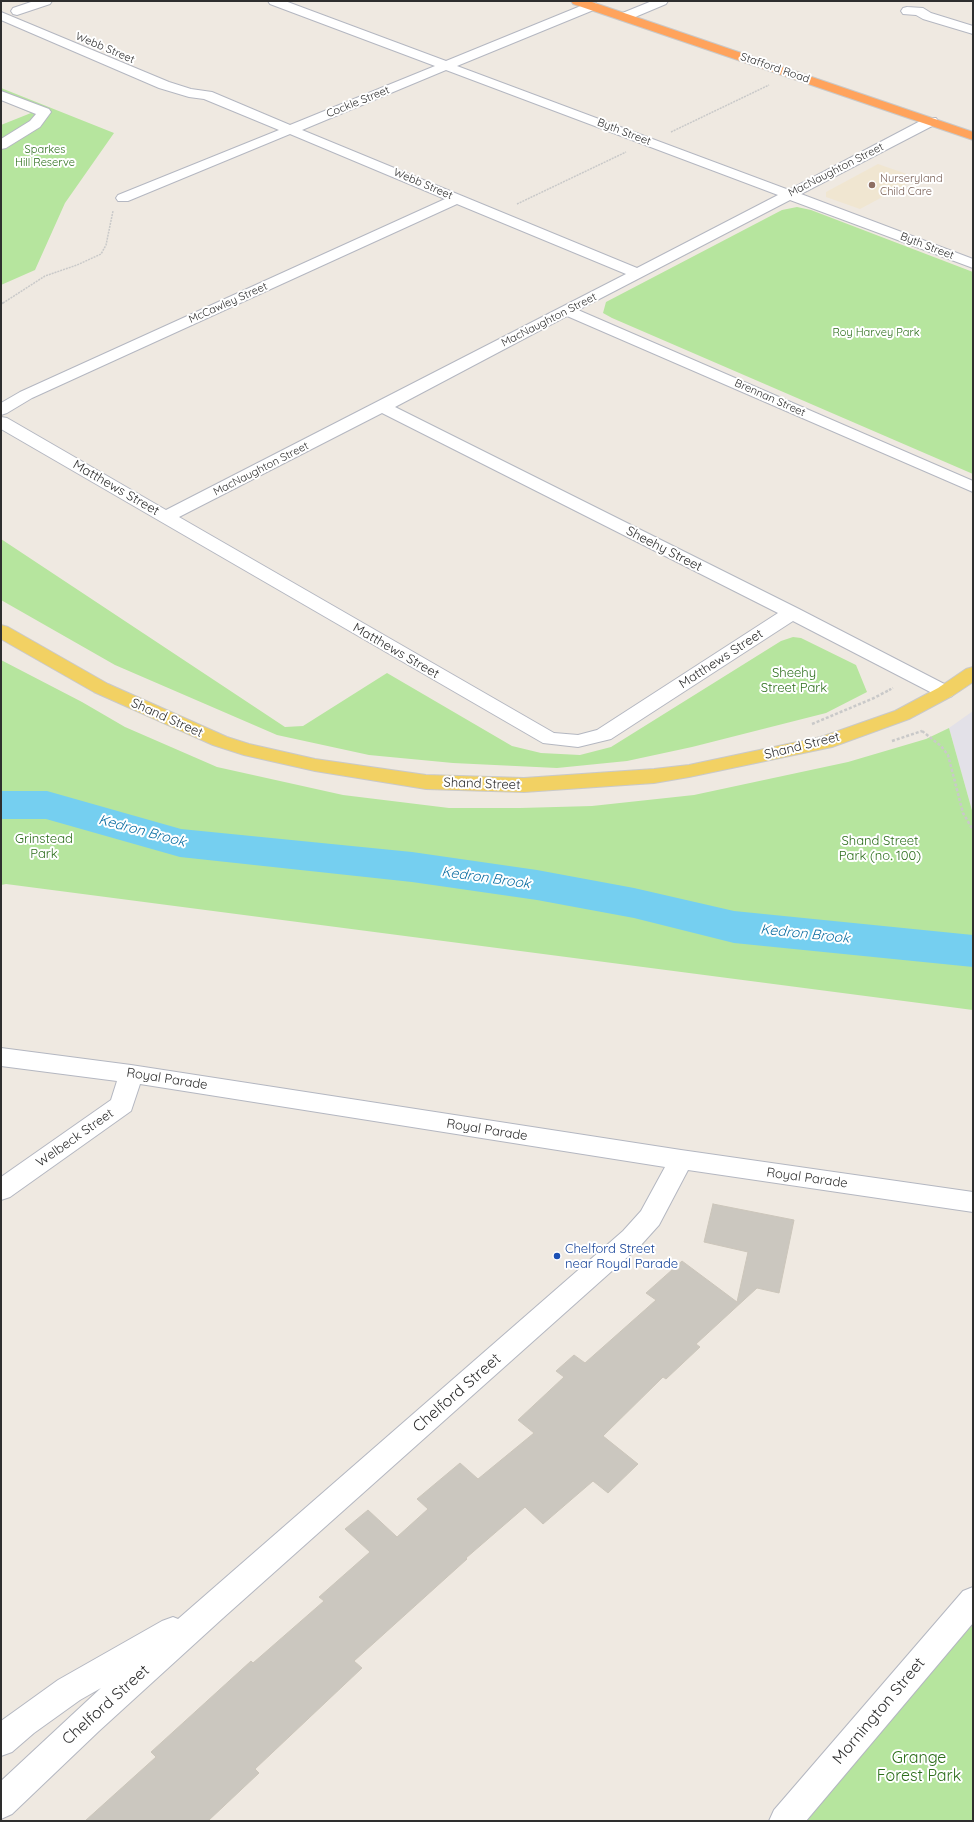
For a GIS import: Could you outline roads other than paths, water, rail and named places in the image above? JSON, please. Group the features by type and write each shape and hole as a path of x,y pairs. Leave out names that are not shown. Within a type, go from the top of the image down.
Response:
{"highway":[{"name":"Stafford Road","path":"577,1 973,136"}],"main road":[{"name":"Shand Street","path":"1,631 101,688 220,741 244,749 315,765 426,782 524,785 654,776 689,771 825,743 902,715 945,692 973,673"}],"street":[{"path":"17,11 46,1"},
{"name":"Byth Street","path":"274,1 973,264"},
{"path":"624,17 662,1"},
{"name":"Webb Street","path":"1,4 201,87 207,95"},
{"name":"Cockle Street","path":"123,198 592,6"},
{"path":"918,8 927,16 973,30"},
{"name":"Webb Street","path":"1,16 164,85 190,93 207,95 292,129 638,274"},
{"path":"1,95 44,112 36,124 1,145"},
{"name":"MacNaughton Street","path":"166,517 382,408 566,310 931,121"},
{"name":"McCawley Street","path":"1,410 26,394 457,199"},
{"name":"Brennan Street","path":"566,310 973,487"},
{"name":"Sheehy Street","path":"382,408 792,613 945,692"},
{"name":"Matthews Street","path":"1,422 550,739 578,741 604,735 792,613"},
{"name":"Royal Parade","path":"1,1056 131,1074 681,1160 973,1202"},
{"name":"Welbeck Street","path":"1,1190 122,1105 131,1074"},
{"name":"Chelford Street","path":"1,1803 88,1720 212,1608 632,1238 650,1218 681,1160"},
{"name":"Mornington Street","path":"785,1821 973,1600"},
{"name":"Chelford Street","path":"1,1741 23,1722 69,1690 212,1608"}],"waterway":[{"name":"Kedron Brook","path":"1,805 47,805 180,843 412,867 537,885 634,903 734,927 973,951"}],"place":[{"name":"Nurseryland Child Care","path":"872,185"},
{"name":"Chelford Street near Royal Parade","path":"557,1256"}],"park label":[{"name":"Sparkes Hill Reserve","path":"45,156"},
{"name":"Roy Harvey Park","path":"876,333"},
{"name":"Sheehy Street Park","path":"794,680"},
{"name":"Grinstead Park","path":"44,846"},
{"name":"Shand Street Park (no. 100)","path":"880,848"},
{"name":"Grange Forest Park","path":"919,1767"}]}
